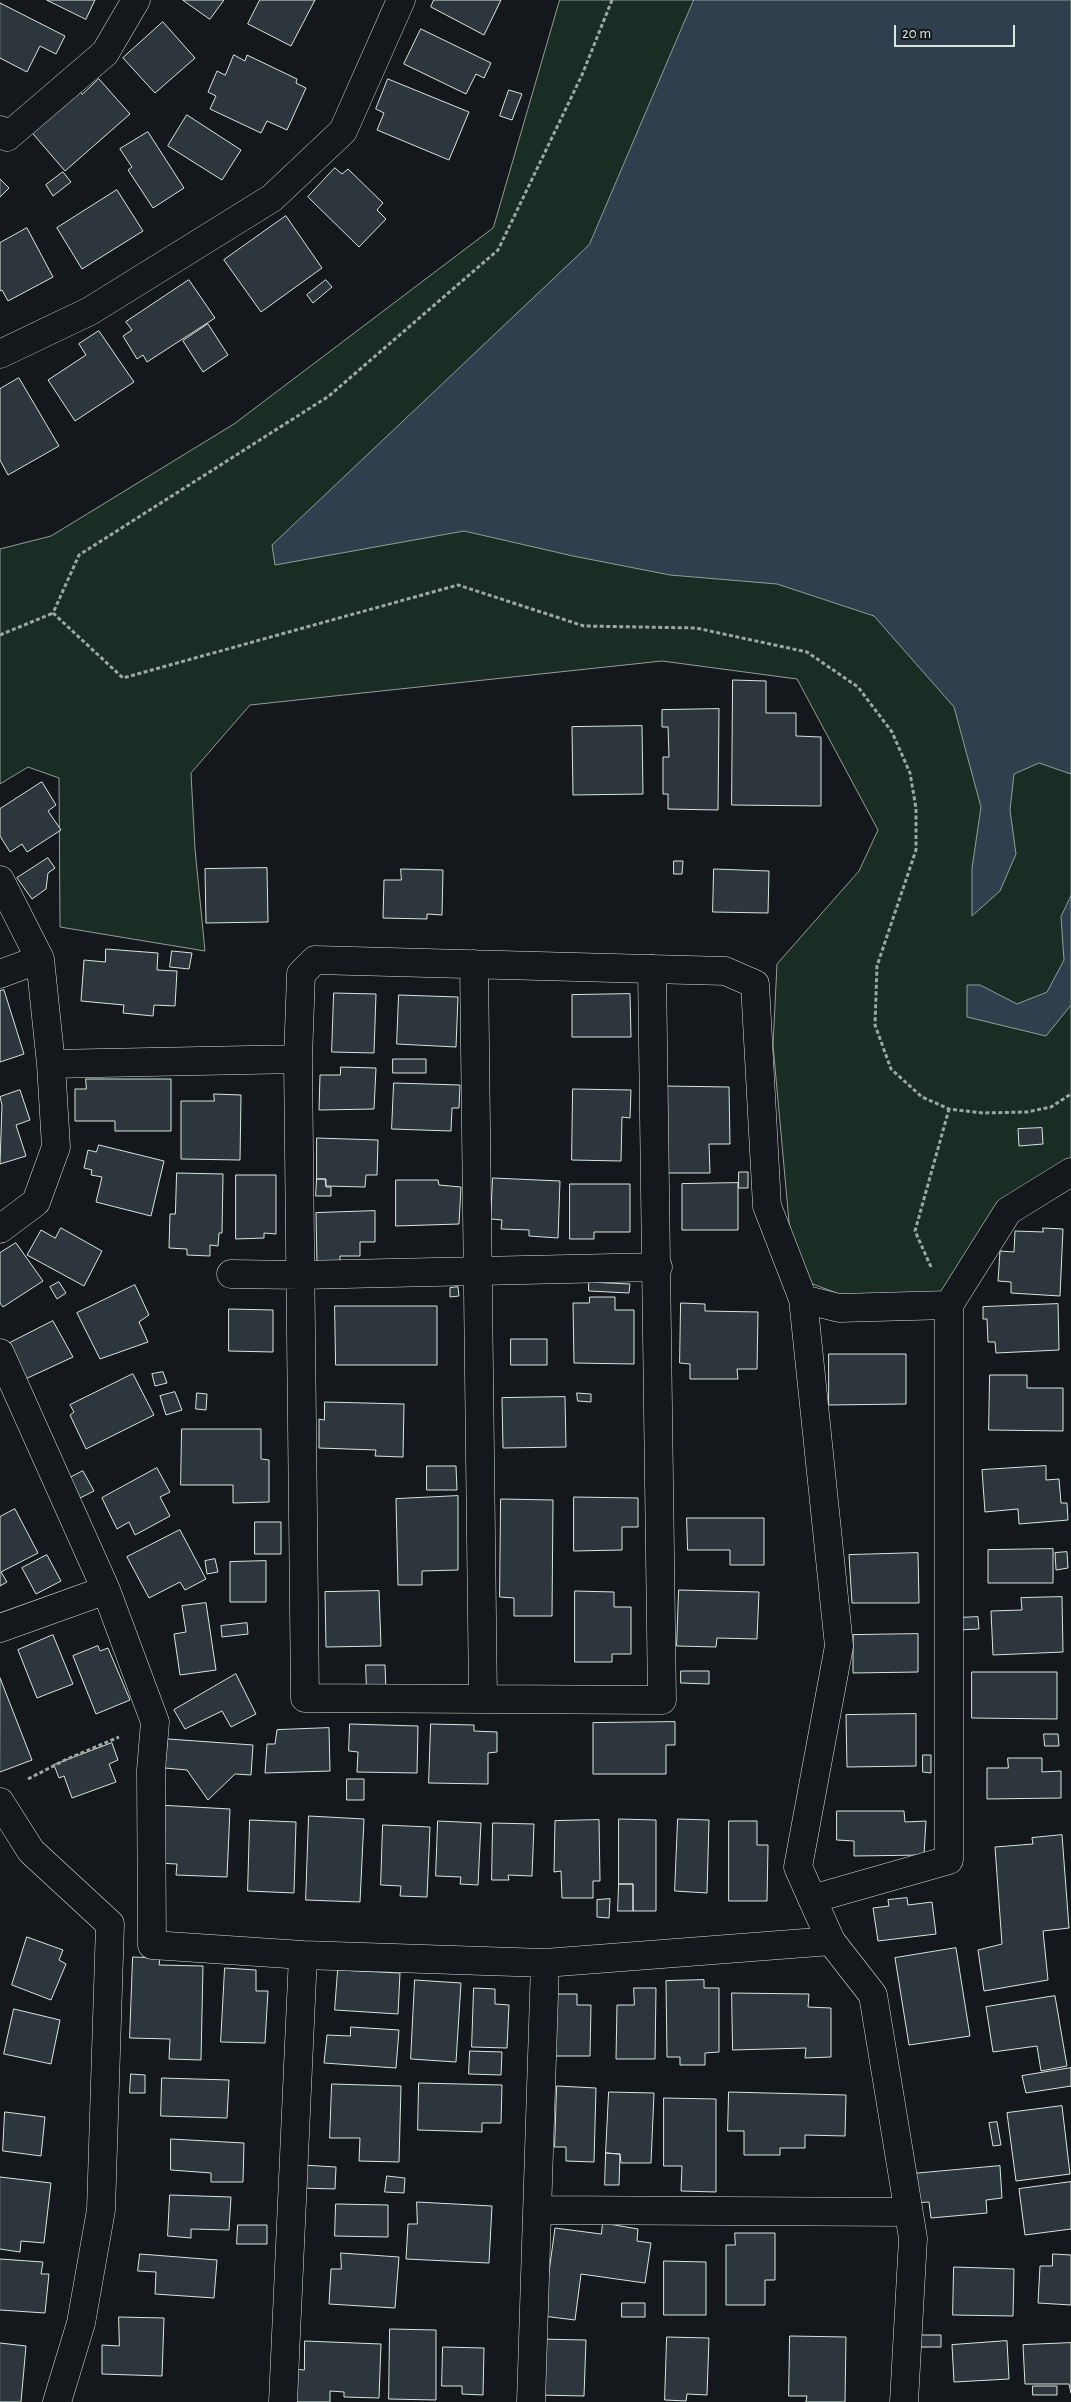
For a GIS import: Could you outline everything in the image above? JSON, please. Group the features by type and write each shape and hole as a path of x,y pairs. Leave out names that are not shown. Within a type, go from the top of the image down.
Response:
{"street":[{"path":"0,130 7,137 104,53 136,0"},
{"path":"0,354 90,311 272,198 343,131 401,0"},
{"path":"0,880 40,960 51,1064 56,1147 36,1202 0,1230"},
{"path":"0,974 40,960"},
{"path":"652,969 658,1267 662,1700 306,1698 298,1059 301,974 315,960 474,964 725,971 755,984 767,1206 803,1299 839,1646 798,1867 831,1941 872,1995 913,2238 904,2402"},
{"path":"474,964 483,1700"},
{"path":"51,1064 298,1059"},
{"path":"812,1899 949,1860 949,1306 1008,1211 1071,1172"},
{"path":"231,1274 300,1275 658,1267"},
{"path":"803,1299 839,1308 949,1306"},
{"path":"0,1353 106,1590 154,1722 151,1770 152,1944 303,1956 545,1963 831,1941"},
{"path":"0,1628 106,1590"},
{"path":"0,1802 31,1851 110,1924 101,2210 81,2323 57,2402"},
{"path":"283,2402 303,1956"},
{"path":"532,2402 545,1963"},
{"path":"538,2210 908,2212"}],"path":[{"path":"0,635 53,613 79,555 328,396 498,250 582,75 612,0"},
{"path":"53,613 124,678 458,585 584,626 696,628 807,652 858,688 892,732 910,773 916,808 916,850 877,966 875,1025 892,1069 922,1097 949,1109 983,1113 1027,1112 1051,1107 1071,1094"},
{"path":"949,1109 915,1231 949,1306"},
{"path":"24,1781 65,1760 154,1722"}],"green space":[{"path":"560,0 1071,0 1071,1172 1008,1211 949,1305 855,1300 794,1277 773,1045 777,964 859,871 878,830 797,679 662,661 250,705 191,773 195,849 205,951 60,927 59,778 28,767 0,784 0,549 51,536 234,424 493,228"}],"water":[{"path":"694,0 1071,0 1071,774 1039,763 1014,774 1010,810 1016,854 1000,891 972,916 972,868 981,807 954,707 874,616 777,584 670,575 573,556 464,531 275,565 272,545 589,245"},
{"path":"1071,896 1071,1005 1046,1036 967,1017 967,985 980,985 1017,1004 1047,992 1064,960 1061,917"}],"building":[{"path":"47,0 95,0 86,19"},
{"path":"183,0 224,0 210,19"},
{"path":"260,0 315,0 291,46 248,24"},
{"path":"434,0 501,0 484,35 431,7"},
{"path":"0,3 65,36 56,54 40,46 27,72 0,58"},
{"path":"163,22 195,58 155,93 123,58"},
{"path":"421,29 491,63 484,78 476,74 466,94 404,64"},
{"path":"234,55 245,61 247,55 297,79 296,83 306,88 287,130 267,121 261,133 210,109 216,96 208,92 217,71 225,75"},
{"path":"99,79 130,114 65,171 28,128 76,86 82,94"},
{"path":"388,79 469,112 449,160 377,130 384,113 376,109"},
{"path":"509,90 522,94 512,120 500,116"},
{"path":"187,115 241,150 222,180 168,146"},
{"path":"148,132 184,188 153,208 128,170 132,167 120,149"},
{"path":"335,168 342,174 348,169 383,203 377,210 386,219 359,247 308,197"},
{"path":"63,172 71,182 53,196 46,185"},
{"path":"0,179 9,188 0,197"},
{"path":"117,190 143,231 82,269 57,228"},
{"path":"286,216 322,268 261,312 224,260"},
{"path":"27,228 53,277 8,301 2,290 0,291 0,243"},
{"path":"189,280 215,318 147,362 143,355 137,359 123,336 132,330 126,322"},
{"path":"326,280 332,287 313,303 307,295"},
{"path":"208,324 228,355 203,372 183,341"},
{"path":"99,331 134,382 75,421 48,380 86,355 79,344"},
{"path":"19,378 59,446 8,475 0,460 0,389"},
{"path":"733,680 766,681 766,713 796,713 796,736 821,737 821,806 732,805"},
{"path":"719,709 718,810 668,809 668,794 663,794 663,757 669,757 668,727 662,727 662,710"},
{"path":"642,726 643,794 573,795 572,727"},
{"path":"42,782 56,805 48,811 61,830 27,852 22,844 10,852 0,836 0,809"},
{"path":"48,858 55,868 48,873 46,889 32,899 17,878"},
{"path":"674,861 683,861 682,874 674,874"},
{"path":"267,868 268,922 206,923 205,869"},
{"path":"401,869 443,870 442,915 427,914 427,919 383,918 384,880 401,880"},
{"path":"714,869 769,871 768,913 713,912"},
{"path":"106,949 158,953 157,970 177,971 175,1006 154,1005 153,1016 123,1013 124,1005 81,1001 84,960 105,962"},
{"path":"172,951 192,953 189,969 170,967"},
{"path":"4,990 24,1054 0,1062 0,991"},
{"path":"334,993 376,994 374,1053 332,1052"},
{"path":"630,994 631,1037 572,1037 572,995"},
{"path":"399,995 458,997 456,1047 397,1044"},
{"path":"393,1059 426,1059 426,1073 393,1073"},
{"path":"341,1067 376,1068 374,1109 319,1110 320,1075 340,1075"},
{"path":"86,1079 171,1079 171,1131 115,1131 115,1121 75,1121 75,1089 86,1089"},
{"path":"394,1083 460,1085 459,1108 452,1108 451,1131 392,1129"},
{"path":"665,1086 729,1087 730,1144 709,1144 710,1173 666,1173"},
{"path":"573,1089 631,1090 630,1118 622,1117 621,1161 572,1160"},
{"path":"20,1090 30,1120 16,1125 26,1156 0,1164 2,1105 0,1097"},
{"path":"214,1094 241,1095 240,1160 181,1159 181,1101 214,1101"},
{"path":"1042,1128 1043,1144 1019,1146 1018,1129"},
{"path":"317,1138 378,1140 377,1175 366,1175 365,1187 326,1186 326,1179 317,1179"},
{"path":"99,1145 164,1161 151,1216 96,1202 102,1177 91,1175 92,1170 84,1168 88,1150 96,1152"},
{"path":"739,1172 748,1172 748,1188 739,1188"},
{"path":"177,1173 223,1174 222,1233 219,1233 218,1246 210,1245 210,1256 187,1255 187,1249 169,1248 170,1214 175,1214"},
{"path":"236,1175 276,1175 276,1234 264,1233 264,1238 236,1239"},
{"path":"493,1178 560,1181 558,1238 529,1236 529,1230 501,1229 502,1220 491,1219"},
{"path":"317,1179 325,1179 326,1187 331,1187 331,1196 316,1196"},
{"path":"396,1180 438,1180 439,1185 461,1187 459,1224 396,1226"},
{"path":"738,1183 738,1230 682,1230 682,1184"},
{"path":"570,1184 630,1184 630,1232 594,1232 594,1239 570,1239"},
{"path":"375,1211 375,1242 360,1242 360,1256 340,1256 340,1262 317,1263 316,1213"},
{"path":"61,1228 102,1251 84,1286 27,1255 41,1230 55,1238"},
{"path":"1043,1228 1063,1229 1060,1296 1011,1293 1011,1282 998,1281 1000,1251 1014,1252 1015,1231 1043,1232"},
{"path":"16,1243 43,1281 3,1307 0,1303 0,1253"},
{"path":"59,1282 66,1293 57,1299 50,1287"},
{"path":"589,1282 630,1284 629,1293 589,1291"},
{"path":"135,1285 149,1315 139,1322 148,1342 100,1359 77,1313"},
{"path":"458,1287 459,1296 450,1297 450,1288"},
{"path":"590,1297 615,1297 615,1310 634,1310 634,1364 574,1363 573,1303 589,1303"},
{"path":"681,1303 705,1304 705,1311 758,1312 757,1369 737,1369 738,1379 690,1379 690,1364 680,1363"},
{"path":"1058,1304 1059,1350 996,1353 995,1342 988,1342 987,1319 983,1319 983,1307"},
{"path":"335,1306 437,1306 437,1365 336,1365"},
{"path":"229,1309 273,1310 273,1352 229,1351"},
{"path":"53,1321 73,1357 19,1382 2,1347"},
{"path":"511,1339 547,1339 547,1365 511,1365"},
{"path":"829,1354 906,1354 906,1404 829,1405"},
{"path":"163,1372 167,1383 155,1386 152,1374"},
{"path":"133,1374 154,1415 86,1449 70,1415 74,1412 70,1405"},
{"path":"990,1375 1027,1375 1027,1388 1063,1388 1063,1431 989,1430"},
{"path":"175,1392 182,1410 166,1415 160,1396"},
{"path":"197,1393 207,1394 206,1410 196,1409"},
{"path":"577,1393 591,1394 591,1402 578,1401"},
{"path":"565,1397 566,1447 503,1448 502,1398"},
{"path":"325,1402 404,1404 403,1457 375,1456 376,1450 319,1448 319,1419 324,1420"},
{"path":"182,1429 261,1429 261,1459 269,1460 269,1502 233,1503 233,1485 181,1485"},
{"path":"427,1466 456,1466 457,1490 427,1490"},
{"path":"1046,1466 1046,1480 1059,1479 1061,1503 1067,1503 1068,1520 1019,1524 1018,1509 985,1512 982,1470"},
{"path":"157,1468 170,1492 160,1497 170,1516 135,1535 129,1522 117,1529 102,1498"},
{"path":"83,1471 94,1491 70,1503 60,1483"},
{"path":"458,1496 458,1570 422,1571 422,1585 398,1585 396,1499"},
{"path":"574,1497 638,1498 638,1527 622,1527 622,1550 574,1551"},
{"path":"501,1499 553,1500 552,1616 514,1616 514,1598 500,1597"},
{"path":"15,1509 38,1553 1,1572 7,1582 0,1586 0,1517"},
{"path":"687,1518 764,1518 764,1565 730,1565 730,1550 688,1550"},
{"path":"255,1522 281,1522 281,1554 255,1554"},
{"path":"180,1530 206,1579 185,1590 180,1582 149,1598 127,1557"},
{"path":"1053,1549 1053,1583 988,1583 988,1550"},
{"path":"1067,1552 1068,1568 1056,1570 1055,1553"},
{"path":"918,1553 919,1603 852,1603 849,1555"},
{"path":"47,1555 61,1581 36,1594 22,1568"},
{"path":"215,1559 218,1572 207,1574 205,1561"},
{"path":"266,1561 266,1602 230,1602 230,1562"},
{"path":"679,1590 759,1592 757,1639 717,1638 716,1647 677,1646"},
{"path":"379,1591 381,1646 326,1647 325,1592"},
{"path":"575,1591 614,1592 614,1607 631,1607 631,1654 612,1654 612,1662 575,1662"},
{"path":"1062,1597 1063,1652 993,1655 991,1611 1022,1610 1021,1598"},
{"path":"206,1603 216,1670 180,1675 174,1634 186,1632 182,1606"},
{"path":"978,1617 979,1629 958,1630 957,1618"},
{"path":"247,1623 248,1634 222,1637 221,1626"},
{"path":"918,1634 918,1672 853,1673 853,1635"},
{"path":"53,1635 73,1684 37,1698 18,1650"},
{"path":"98,1646 100,1651 108,1648 130,1700 96,1714 73,1656"},
{"path":"366,1665 385,1665 386,1691 367,1691"},
{"path":"681,1671 709,1671 709,1684 681,1683"},
{"path":"972,1672 1057,1672 1057,1719 972,1718"},
{"path":"236,1674 256,1714 231,1727 222,1711 185,1729 174,1710"},
{"path":"0,1678 32,1760 0,1772"},
{"path":"916,1714 916,1766 847,1767 846,1715"},
{"path":"675,1722 675,1745 666,1745 666,1774 593,1774 593,1723"},
{"path":"350,1724 418,1726 417,1773 357,1772 358,1752 349,1751"},
{"path":"431,1724 474,1725 474,1731 497,1732 497,1752 488,1753 488,1784 429,1783"},
{"path":"329,1728 330,1771 265,1773 267,1744 275,1744 277,1730"},
{"path":"1044,1734 1058,1734 1059,1746 1045,1746"},
{"path":"168,1739 253,1745 251,1775 235,1774 208,1800 187,1770 165,1768"},
{"path":"112,1743 118,1760 109,1764 116,1782 72,1798 64,1776 59,1778 54,1765"},
{"path":"923,1755 931,1755 931,1773 923,1772"},
{"path":"1008,1758 1042,1758 1042,1772 1061,1771 1061,1798 987,1799 987,1768 1008,1768"},
{"path":"347,1779 364,1779 364,1800 347,1800"},
{"path":"158,1805 230,1809 227,1877 176,1875 177,1864 155,1863"},
{"path":"837,1811 904,1811 905,1822 926,1821 924,1855 854,1856 854,1841 837,1840"},
{"path":"309,1816 364,1819 360,1902 306,1900"},
{"path":"619,1819 656,1820 656,1911 633,1911 633,1884 619,1884"},
{"path":"678,1819 709,1820 707,1893 675,1891"},
{"path":"250,1820 296,1822 294,1893 248,1891"},
{"path":"599,1820 600,1881 593,1881 593,1898 562,1898 561,1871 554,1872 555,1821"},
{"path":"438,1821 481,1823 478,1885 460,1884 461,1877 436,1876"},
{"path":"729,1821 757,1821 757,1845 768,1845 767,1901 729,1901"},
{"path":"493,1823 534,1824 532,1876 508,1875 509,1880 492,1880"},
{"path":"383,1825 430,1827 427,1897 400,1896 401,1886 381,1885"},
{"path":"1062,1835 1069,1928 1043,1931 1048,1980 984,1991 978,1950 1002,1944 995,1847 1033,1844 1032,1838"},
{"path":"619,1884 633,1884 633,1911 618,1911"},
{"path":"907,1898 908,1905 932,1902 936,1934 878,1941 873,1908 889,1906 888,1900"},
{"path":"610,1899 609,1918 597,1917 597,1900"},
{"path":"27,1937 63,1950 59,1960 66,1964 51,2000 12,1985"},
{"path":"956,1948 970,2036 909,2045 895,1958"},
{"path":"133,1957 160,1958 159,1965 203,1966 201,2060 169,2059 170,2039 130,2038"},
{"path":"225,1968 256,1970 256,1991 268,1991 265,2043 221,2042"},
{"path":"338,1970 400,1973 398,2014 335,2010"},
{"path":"415,1980 461,1983 456,2062 411,2059"},
{"path":"704,1980 704,1988 719,1988 719,2052 705,2053 705,2065 680,2065 680,2057 667,2057 666,1981"},
{"path":"474,1988 495,1989 495,2004 509,2005 507,2048 472,2047"},
{"path":"634,1988 656,1988 655,2059 616,2059 617,2005 634,2005"},
{"path":"732,1993 809,1994 808,2007 831,2008 831,2057 805,2058 806,2048 733,2050"},
{"path":"548,1994 577,1994 577,2005 591,2005 590,2056 547,2056"},
{"path":"1055,1996 1067,2066 1041,2071 1037,2046 993,2052 986,2007"},
{"path":"14,2009 60,2020 51,2064 4,2054"},
{"path":"351,2027 399,2030 396,2068 324,2063 327,2035 350,2036"},
{"path":"470,2051 502,2052 501,2075 469,2074"},
{"path":"1071,2068 1071,2086 1026,2093 1022,2076"},
{"path":"131,2074 145,2075 145,2093 130,2093"},
{"path":"162,2078 229,2080 227,2118 161,2116"},
{"path":"419,2083 502,2085 501,2123 482,2123 482,2132 418,2130"},
{"path":"332,2084 401,2086 399,2162 359,2161 360,2138 330,2138"},
{"path":"557,2086 596,2088 594,2162 566,2161 566,2147 555,2147"},
{"path":"609,2092 654,2093 651,2163 621,2163 620,2154 606,2153"},
{"path":"729,2092 846,2095 845,2136 805,2135 805,2148 780,2148 780,2155 744,2155 744,2131 728,2131"},
{"path":"664,2098 716,2099 716,2192 681,2191 682,2166 664,2166"},
{"path":"1062,2106 1070,2174 1016,2181 1007,2113"},
{"path":"5,2112 45,2117 41,2156 3,2151"},
{"path":"997,2122 1001,2145 993,2146 989,2123"},
{"path":"171,2139 244,2143 243,2182 211,2182 211,2173 171,2170"},
{"path":"606,2153 620,2154 619,2185 605,2185"},
{"path":"302,2165 336,2167 335,2189 301,2188"},
{"path":"1000,2166 1002,2198 986,2200 987,2213 931,2218 929,2202 914,2203 911,2174"},
{"path":"387,2176 405,2178 404,2193 385,2192"},
{"path":"0,2177 51,2183 44,2243 21,2241 20,2252 0,2249"},
{"path":"1071,2182 1071,2229 1025,2235 1019,2189"},
{"path":"170,2195 231,2197 229,2230 191,2229 191,2238 168,2236"},
{"path":"417,2202 492,2206 489,2263 406,2259 408,2224 417,2224"},
{"path":"336,2204 388,2205 388,2237 335,2236"},
{"path":"603,2223 638,2229 637,2241 651,2243 645,2283 581,2274 575,2320 543,2316 555,2228 601,2234"},
{"path":"238,2225 267,2225 267,2244 237,2244"},
{"path":"735,2233 775,2233 775,2280 765,2280 765,2305 726,2305 726,2245 735,2245"},
{"path":"341,2253 399,2257 395,2308 329,2304 331,2269 341,2269"},
{"path":"140,2254 217,2260 214,2298 155,2294 156,2272 138,2271"},
{"path":"1053,2254 1071,2255 1071,2305 1038,2303 1040,2266 1052,2266"},
{"path":"0,2259 43,2262 41,2274 49,2274 45,2313 0,2310"},
{"path":"664,2261 706,2262 706,2315 664,2315"},
{"path":"954,2267 1014,2269 1013,2316 953,2315"},
{"path":"622,2303 645,2303 645,2317 622,2317"},
{"path":"119,2317 164,2318 162,2376 102,2374 102,2345 119,2346"},
{"path":"390,2329 436,2330 436,2400 389,2399"},
{"path":"913,2335 941,2335 941,2347 913,2347"},
{"path":"790,2336 846,2337 845,2402 806,2402 807,2396 789,2396"},
{"path":"667,2337 709,2338 707,2395 687,2394 686,2401 665,2400"},
{"path":"538,2339 586,2340 584,2396 536,2395"},
{"path":"305,2341 381,2344 379,2398 344,2397 344,2392 330,2391 330,2402 292,2402 294,2369 304,2370"},
{"path":"1007,2341 1009,2379 954,2382 952,2345"},
{"path":"0,2343 26,2346 21,2402 0,2402"},
{"path":"1071,2343 1071,2393 1069,2384 1025,2384 1023,2345"},
{"path":"443,2347 484,2348 483,2395 462,2394 462,2386 442,2386"},
{"path":"1033,2386 1057,2386 1057,2395 1033,2395"}]}
